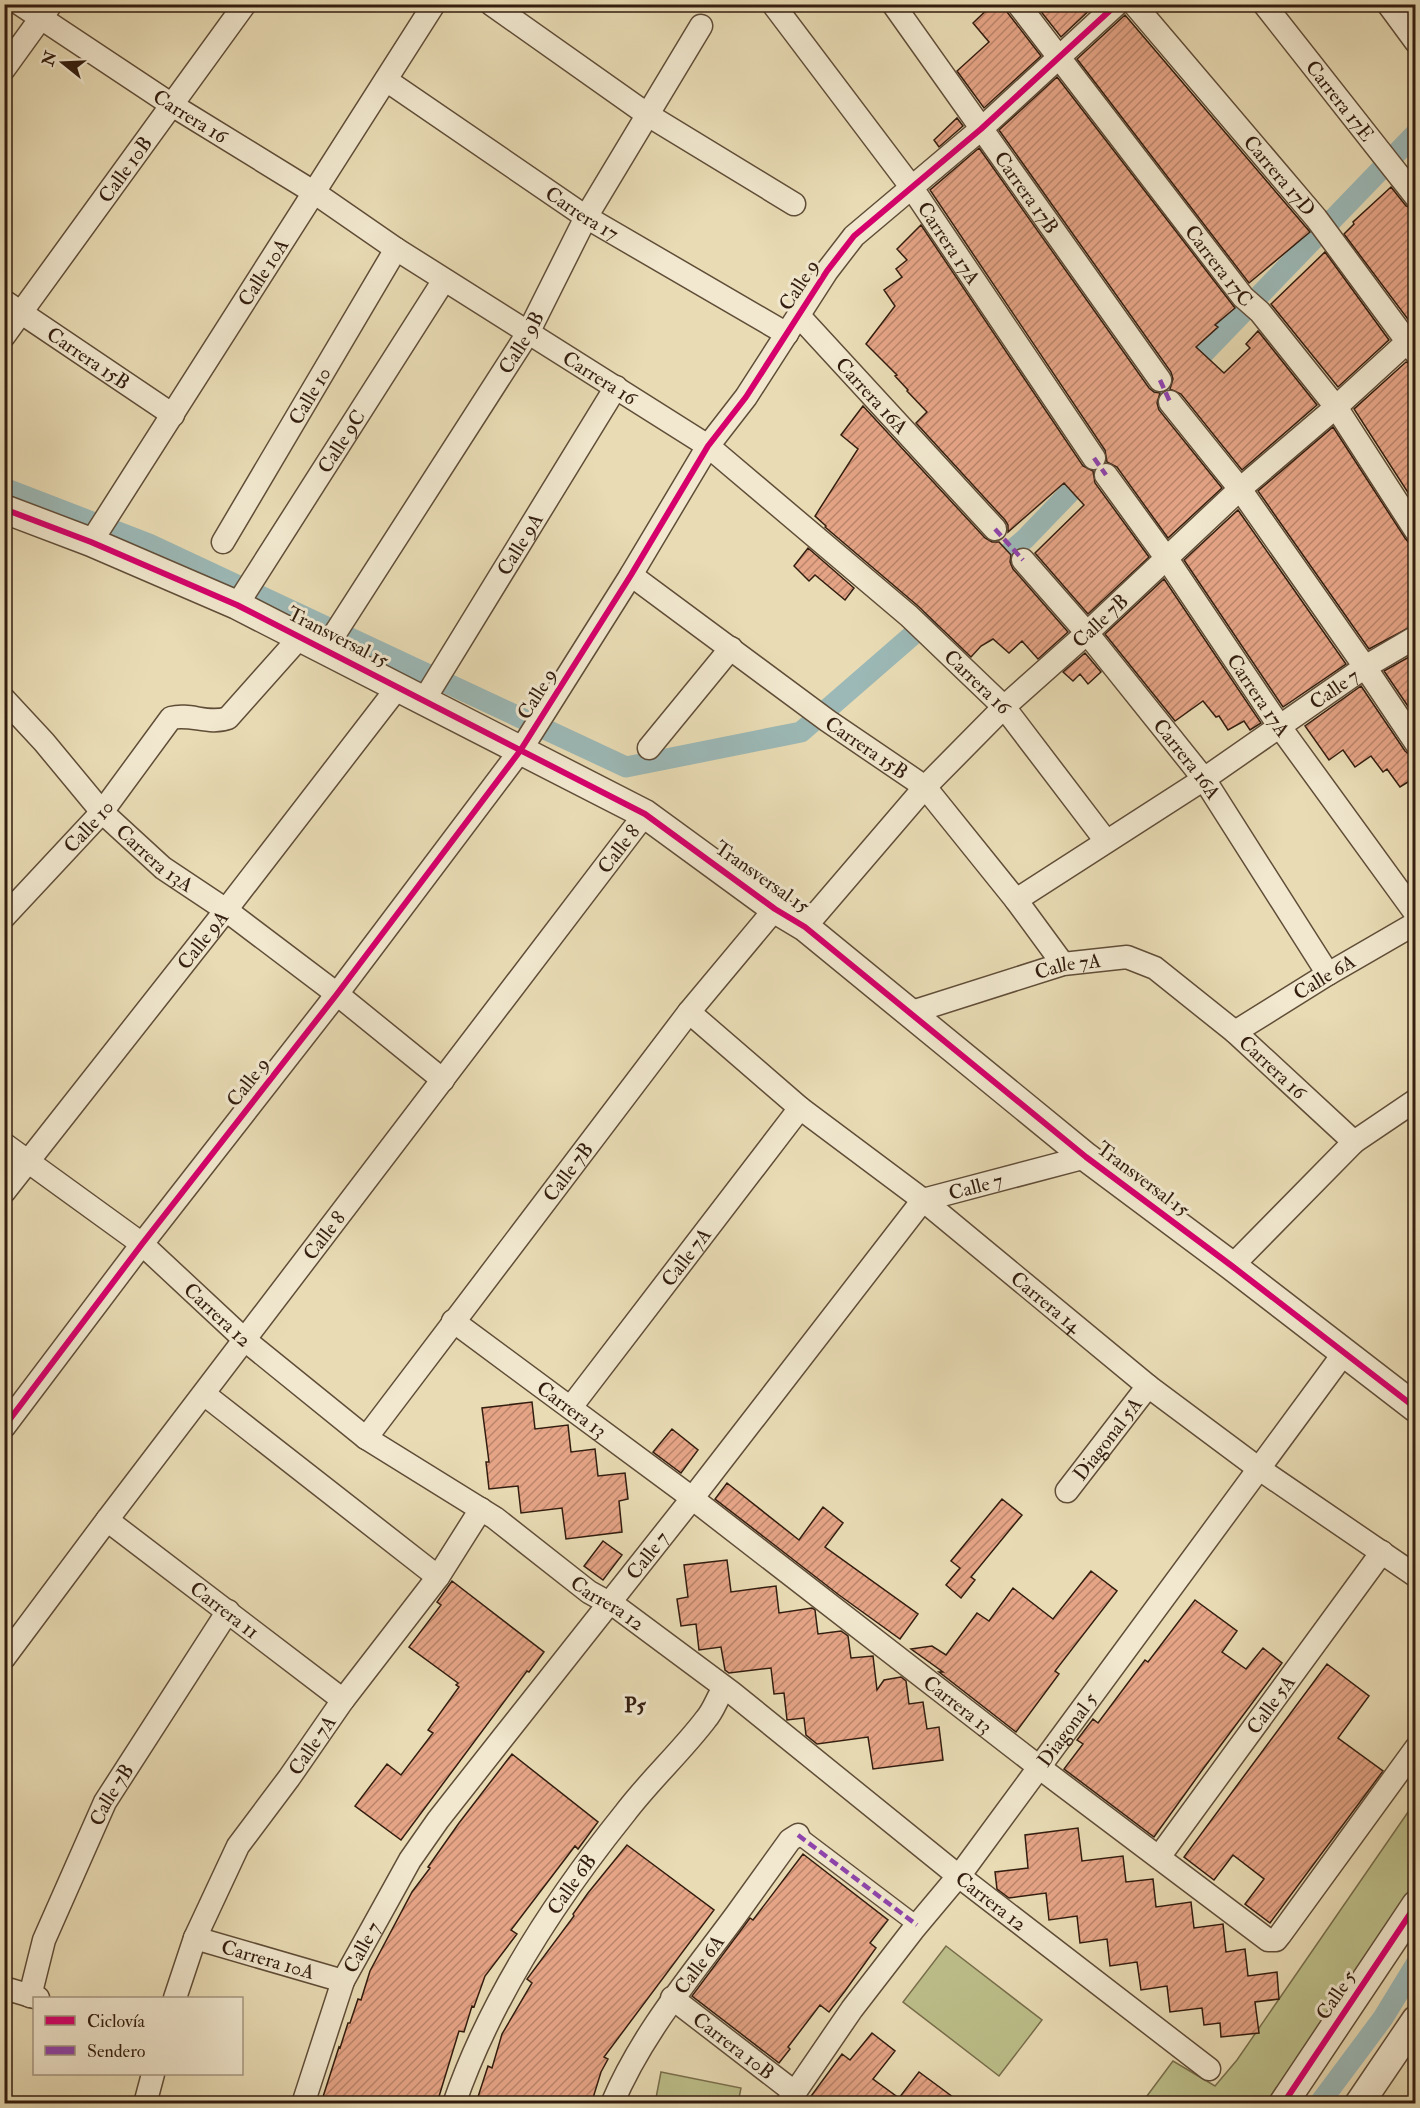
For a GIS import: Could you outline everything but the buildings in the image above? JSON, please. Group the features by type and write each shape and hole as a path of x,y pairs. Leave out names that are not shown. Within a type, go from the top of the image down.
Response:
{"street":[{"name":"Carrera 16","path":"20,4 45,12 172,105 315,193 444,280 708,446 909,616 1004,707 1106,841"},
{"name":"Calle 10B","path":"4,336 13,307 172,105 245,4"},
{"name":"Calle 10A","path":"98,532 434,4"},
{"path":"491,4 648,115 794,204"},
{"name":"Carrera 17A","path":"773,4 912,188 1280,727 1416,914"},
{"name":"Carrera 17B","path":"893,4 1160,380"},
{"name":"Carrera 17C","path":"1018,4 1059,60 1252,305 1336,407 1416,531"},
{"name":"Calle 9","path":"4,1427 142,1244 337,994 524,744 631,575 708,446 746,397 827,271 854,236 981,129 1059,60 1117,4"},
{"name":"Carrera 17D","path":"1134,4 1322,225 1413,343"},
{"name":"Carrera 17E","path":"1264,4 1416,197"},
{"path":"1388,4 1416,42"},
{"path":"4,69 45,12"},
{"name":"Calle 9B","path":"228,718 324,637 528,333 586,217 701,26"},
{"name":"Carrera 17","path":"386,80 586,217 793,325"},
{"name":"Calle 10","path":"223,542 396,249"},
{"name":"Calle 9C","path":"242,594 444,280"},
{"name":"Carrera 15B","path":"13,307 173,414"},
{"name":"Carrera 16A","path":"793,325 995,529"},
{"name":"Calle 7B","path":"805,927 925,787 1004,707 1087,633 1240,489 1413,343"},
{"name":"Calle 9A","path":"428,693 616,387"},
{"path":"1170,402 1240,489 1416,743"},
{"name":"Transversal 15","path":"4,509 98,532 242,594 324,637 398,687 428,693 524,744 645,814 775,909 805,927 1086,1157 1416,1408"},
{"name":"Carrera 16A","path":"1023,560 1087,633 1204,779 1328,974"},
{"name":"Carrera 15B","path":"631,575 821,716 925,787 1016,900 1063,964"},
{"name":"Calle 7","path":"1016,900 1204,779 1365,667 1416,637"},
{"path":"649,748 731,648"},
{"name":"Calle 9A","path":"4,1192 398,687"},
{"name":"Carrera 13A","path":"4,699 44,742 102,812 163,867 226,910 337,994 443,1080"},
{"name":"Calle 10","path":"4,917 102,812 171,718 180,716 217,722 228,718"},
{"name":"Calle 8","path":"4,1658 645,814"},
{"name":"Calle 7B","path":"366,1438 453,1320 689,1012 775,909"},
{"name":"Calle 6A","path":"1235,1032 1416,923"},
{"name":"Carrera 16","path":"1126,957 1155,968 1235,1032 1354,1142"},
{"name":"Calle 7A","path":"909,1013 1063,964 1126,957"},
{"name":"Carrera 14","path":"689,1012 800,1107 923,1200 1148,1386 1258,1468 1416,1576"},
{"path":"1232,1266 1354,1142 1416,1100"},
{"name":"Calle 7A","path":"571,1407 800,1107"},
{"name":"Carrera 12","path":"4,1144 142,1244 245,1340 366,1438 495,1518 589,1592 609,1603 724,1688 959,1876 1209,2069"},
{"name":"Calle 7","path":"303,2103 343,1981 410,1860 438,1820 923,1200 1086,1157"},
{"name":"Carrera 13","path":"453,1320 571,1407 1265,1938 1276,1940 1416,1748"},
{"name":"Diagonal 5","path":"791,2098 852,2009 917,1925 959,1876 1344,1353"},
{"name":"Diagonal 5A","path":"1067,1491 1148,1386"},
{"path":"204,1394 438,1577"},
{"name":"Calle 7A","path":"175,1997 195,1938 238,1846 343,1700 438,1577 481,1509"},
{"name":"Carrera 11","path":"107,1520 343,1700"},
{"name":"Calle 5A","path":"1159,1857 1382,1552"},
{"name":"Calle 7B","path":"34,1997 44,1940 105,1802 228,1611"},
{"name":"Calle 6B","path":"454,2103 480,2038 507,1985 535,1939 570,1886 624,1813 708,1717 724,1688"},
{"path":"798,1835 917,1925"},
{"name":"Calle 6A","path":"612,2103 638,2051 672,1998 735,1917 790,1840 798,1835"},
{"name":"Calle 5","path":"1283,2103 1416,1905"},
{"name":"Carrera 10A","path":"195,1938 343,1981"},
{"path":"4,1988 34,1997"},
{"name":"Carrera 10B","path":"672,1998 791,2098"},
{"path":"1359,2103 1416,2020"},
{"path":"145,2103 152,2075"}],"green space":[{"path":"1415,1802 1415,1906 1349,2006 1276,2088 1266,2103 1141,2104 1173,2061 1215,2086 1237,2060"},
{"path":"946,1946 1042,2020 999,2076 903,2002"},
{"path":"661,2072 741,2088 738,2103 655,2103"}],"waterway":[{"path":"1147,412 1416,133"},
{"path":"988,570 1025,539 1126,434"},
{"path":"4,488 149,544 626,767 801,732 953,600"},
{"path":"1319,2104 1383,2018 1416,1964"}],"marked path":[{"path":"1160,380 1170,402"},
{"path":"1094,458 1106,475"},
{"path":"995,529 1023,560"},
{"path":"798,1835 917,1925"}],"cycle path":[{"path":"4,1427 142,1244 337,994 520,751 631,575 708,446 746,397 827,271 854,236 981,129 1117,4"},
{"path":"4,509 91,542 237,605 645,814 775,909 805,927 1086,1157 1416,1408"},
{"path":"1283,2104 1416,1905"}],"district":[{"name":"P5","path":"635,1705"}]}
